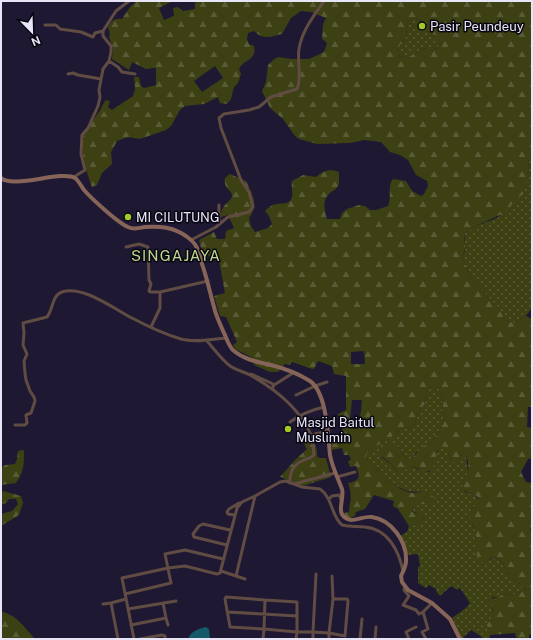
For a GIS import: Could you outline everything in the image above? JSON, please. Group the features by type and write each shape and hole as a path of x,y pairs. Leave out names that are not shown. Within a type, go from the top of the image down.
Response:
{"street":[{"path":"1,178 5,181 16,182 71,176 74,177 84,172 85,169 81,154 82,135 88,128 98,106 103,69 111,52 109,42 103,36 103,31 116,11 129,1"},
{"path":"191,240 216,227 228,217 249,212 253,208 249,192 241,180 221,128 219,118 224,114 259,107 271,97 297,89 299,83 298,58 300,40 310,21 324,1"},
{"path":"45,25 56,25 60,29 81,32 93,37 95,33 103,31"},
{"path":"108,61 118,67 122,72 135,74"},
{"path":"68,74 73,73 101,79"},
{"path":"74,177 84,190 122,224 134,229 158,227 171,228 180,232 191,240 198,250 208,281 214,309 226,338 233,350 242,356 293,373 315,386 324,407 330,455 342,490 342,515 347,519 354,520 374,517 394,528 406,556 406,562 401,574 401,579 405,587 404,590 409,596 403,605 416,610 419,614 432,603"},
{"path":"220,205 220,224"},
{"path":"126,247 140,244 148,247 149,291 160,292 208,281"},
{"path":"15,425 25,425 27,423 26,415 31,413 35,401 24,373 24,360 27,354 23,344 23,323 47,317 51,312 55,299 60,292 74,291 86,293 131,318 182,339 207,341 226,338"},
{"path":"151,326 160,308 160,292"},
{"path":"207,341 230,366 249,375 272,389 300,415 306,423 312,435 313,457 297,463 290,475 292,483"},
{"path":"272,389 293,373"},
{"path":"251,374 271,383 274,386"},
{"path":"296,395 327,382"},
{"path":"290,422 300,415 324,407"},
{"path":"312,435 328,431"},
{"path":"292,483 355,472"},
{"path":"234,514 228,514 227,512 229,509 280,482 286,481 302,487 320,489 329,499 336,518 342,525 370,528 383,534 391,542 399,555 403,571"},
{"path":"329,499 332,496 339,495 341,500"},
{"path":"236,576 255,496"},
{"path":"221,571 234,514 242,502"},
{"path":"227,545 194,537 193,534 199,526 203,524 230,530"},
{"path":"125,594 170,584 171,582 164,549"},
{"path":"165,554 185,550 223,559"},
{"path":"116,579 168,568 189,566 218,574 221,571 245,579"},
{"path":"313,639 316,574"},
{"path":"329,639 333,599 332,576"},
{"path":"122,578 134,639"},
{"path":"405,587 432,603 450,619 460,639"},
{"path":"296,639 296,632 298,604 297,601 226,597 224,599 230,627 296,632 329,633 345,637 348,600 333,599"},
{"path":"103,604 126,599"},
{"path":"263,639 266,600"},
{"path":"128,609 176,601"},
{"path":"111,603 118,639"},
{"path":"163,603 168,625"},
{"path":"228,612 297,616"},
{"path":"422,612 428,629 422,632 426,639"},
{"path":"131,625 166,618"},
{"path":"360,639 362,619"},
{"path":"375,639 376,627"},
{"path":"409,639 406,632 416,627"},
{"path":"140,639 162,635 165,636 165,639"}],"green space":[{"path":"137,1 173,1 159,8 164,20 174,16 173,8 178,7 183,11 195,9 195,3 200,1 532,1 532,157 529,158 529,174 523,194 502,214 476,226 465,233 465,250 462,256 471,277 499,308 506,321 514,323 526,316 532,319 532,407 528,407 527,427 532,428 532,458 528,459 521,472 526,482 532,483 532,525 530,530 532,533 532,634 529,635 529,639 517,639 515,633 490,635 487,625 494,613 489,601 490,599 505,593 511,595 516,594 526,589 509,577 503,564 498,558 491,558 483,563 476,554 476,536 474,526 470,521 470,516 471,511 479,499 475,495 465,491 462,486 462,482 468,469 466,455 462,454 459,461 455,463 452,462 444,446 437,451 433,471 423,471 412,466 399,473 378,452 382,447 394,443 399,446 403,455 411,460 420,448 432,442 444,422 442,400 437,386 431,387 427,391 425,404 419,410 414,427 402,428 389,439 368,452 366,457 376,470 384,472 386,480 407,492 416,493 427,491 431,494 435,500 432,504 419,504 412,509 412,511 417,514 419,512 424,513 426,517 416,524 409,526 398,509 393,506 394,501 374,495 365,509 356,512 355,516 350,518 345,516 344,513 349,512 351,495 348,483 355,481 359,475 356,466 350,467 348,461 351,460 349,455 344,455 342,448 332,450 331,441 341,440 343,435 338,414 346,410 346,376 334,374 332,366 318,361 314,369 291,362 290,365 285,364 278,372 270,372 254,365 253,358 235,349 233,345 237,342 226,317 220,316 214,296 225,293 218,255 203,256 199,240 214,232 217,239 225,239 226,231 234,228 228,215 221,217 222,209 232,197 225,184 225,178 230,174 246,181 251,191 254,200 254,208 249,218 251,226 255,232 268,228 272,224 265,211 273,205 290,201 292,195 292,181 303,175 316,177 327,171 333,170 339,172 339,184 336,189 326,198 324,206 327,219 340,219 342,213 347,209 359,205 365,206 370,210 376,210 388,206 390,199 390,185 393,179 406,181 412,191 421,196 424,194 428,186 427,181 416,175 408,160 400,155 390,152 381,142 364,140 350,143 317,144 299,139 295,136 283,119 270,108 262,91 266,82 268,65 278,57 309,59 324,52 327,43 322,39 323,24 326,18 311,12 301,11 291,18 282,34 264,37 254,31 248,33 247,39 249,44 254,46 254,54 241,65 239,69 241,74 238,83 234,87 231,99 227,104 220,103 218,97 204,104 185,106 180,110 171,126 166,130 140,139 128,137 117,141 111,152 112,164 102,173 97,185 92,187 86,169 82,149 83,138 88,128 106,100 110,101 108,107 112,110 133,96 135,89 134,77 139,77 141,86 144,88 156,85 156,68 146,69 132,62 129,70 112,59 113,48 109,37 110,34 108,27 113,20 122,19 130,7","holes":["413,18 422,21 425,30 437,36 441,44 432,51 426,48 406,58 400,56 398,53 399,47 406,37 408,21","215,66 223,78 202,92 194,81","364,351 365,364 351,364 351,352","352,400 362,400 359,420 350,419"]},
{"path":"413,18 422,21 425,30 437,36 441,44 431,51 426,48 406,58 400,56 398,53 399,47 406,37 408,21"},
{"path":"532,157 532,308 526,316 514,323 506,321 501,312 471,277 462,256 465,251 465,233 476,226 497,218 506,210 529,174 529,158"},
{"path":"437,386 442,400 444,422 432,442 416,452 411,460 403,455 399,446 381,457 391,464 397,472 412,466 417,469 430,472 436,453 444,445 447,447 450,460 460,457 463,454 466,455 468,472 462,483 465,492 475,495 479,500 471,509 472,523 477,534 475,537 486,562 495,558 501,561 509,577 526,589 511,595 505,593 498,597 493,597 489,601 494,614 489,624 489,639 482,639 482,637 471,630 462,639 452,618 466,608 470,603 460,588 457,590 451,586 440,596 436,589 429,585 426,588 418,583 418,567 420,566 418,554 407,555 400,536 407,532 409,526 416,524 425,518 412,509 419,504 432,504 421,491 407,491 386,480 382,471 374,468 366,457 368,452 389,439 402,428 414,427 419,410 425,404 427,391 431,387"},
{"path":"313,438 317,456 319,458 326,458 331,477 303,486 280,477 307,449 301,439"},
{"path":"24,450 23,467 21,475 16,483 1,485 1,468 5,465 15,464 18,451"},
{"path":"3,491 21,496 23,503 19,515 1,526 1,514 12,511 18,504 16,499 9,499 6,503 1,505 1,492"},
{"path":"1,611 17,619 35,639 2,639"}],"shaded area":[{"path":"206,627 209,629 210,639 188,639 193,632"}],"place":[{"name":"Pasir Peundeuy","path":"422,26"},
{"name":"MI CILUTUNG","path":"128,217"},
{"name":"Masjid Baitul Muslimin","path":"288,429"}],"district":[{"name":"SINGAJAYA","path":"176,256"}]}
